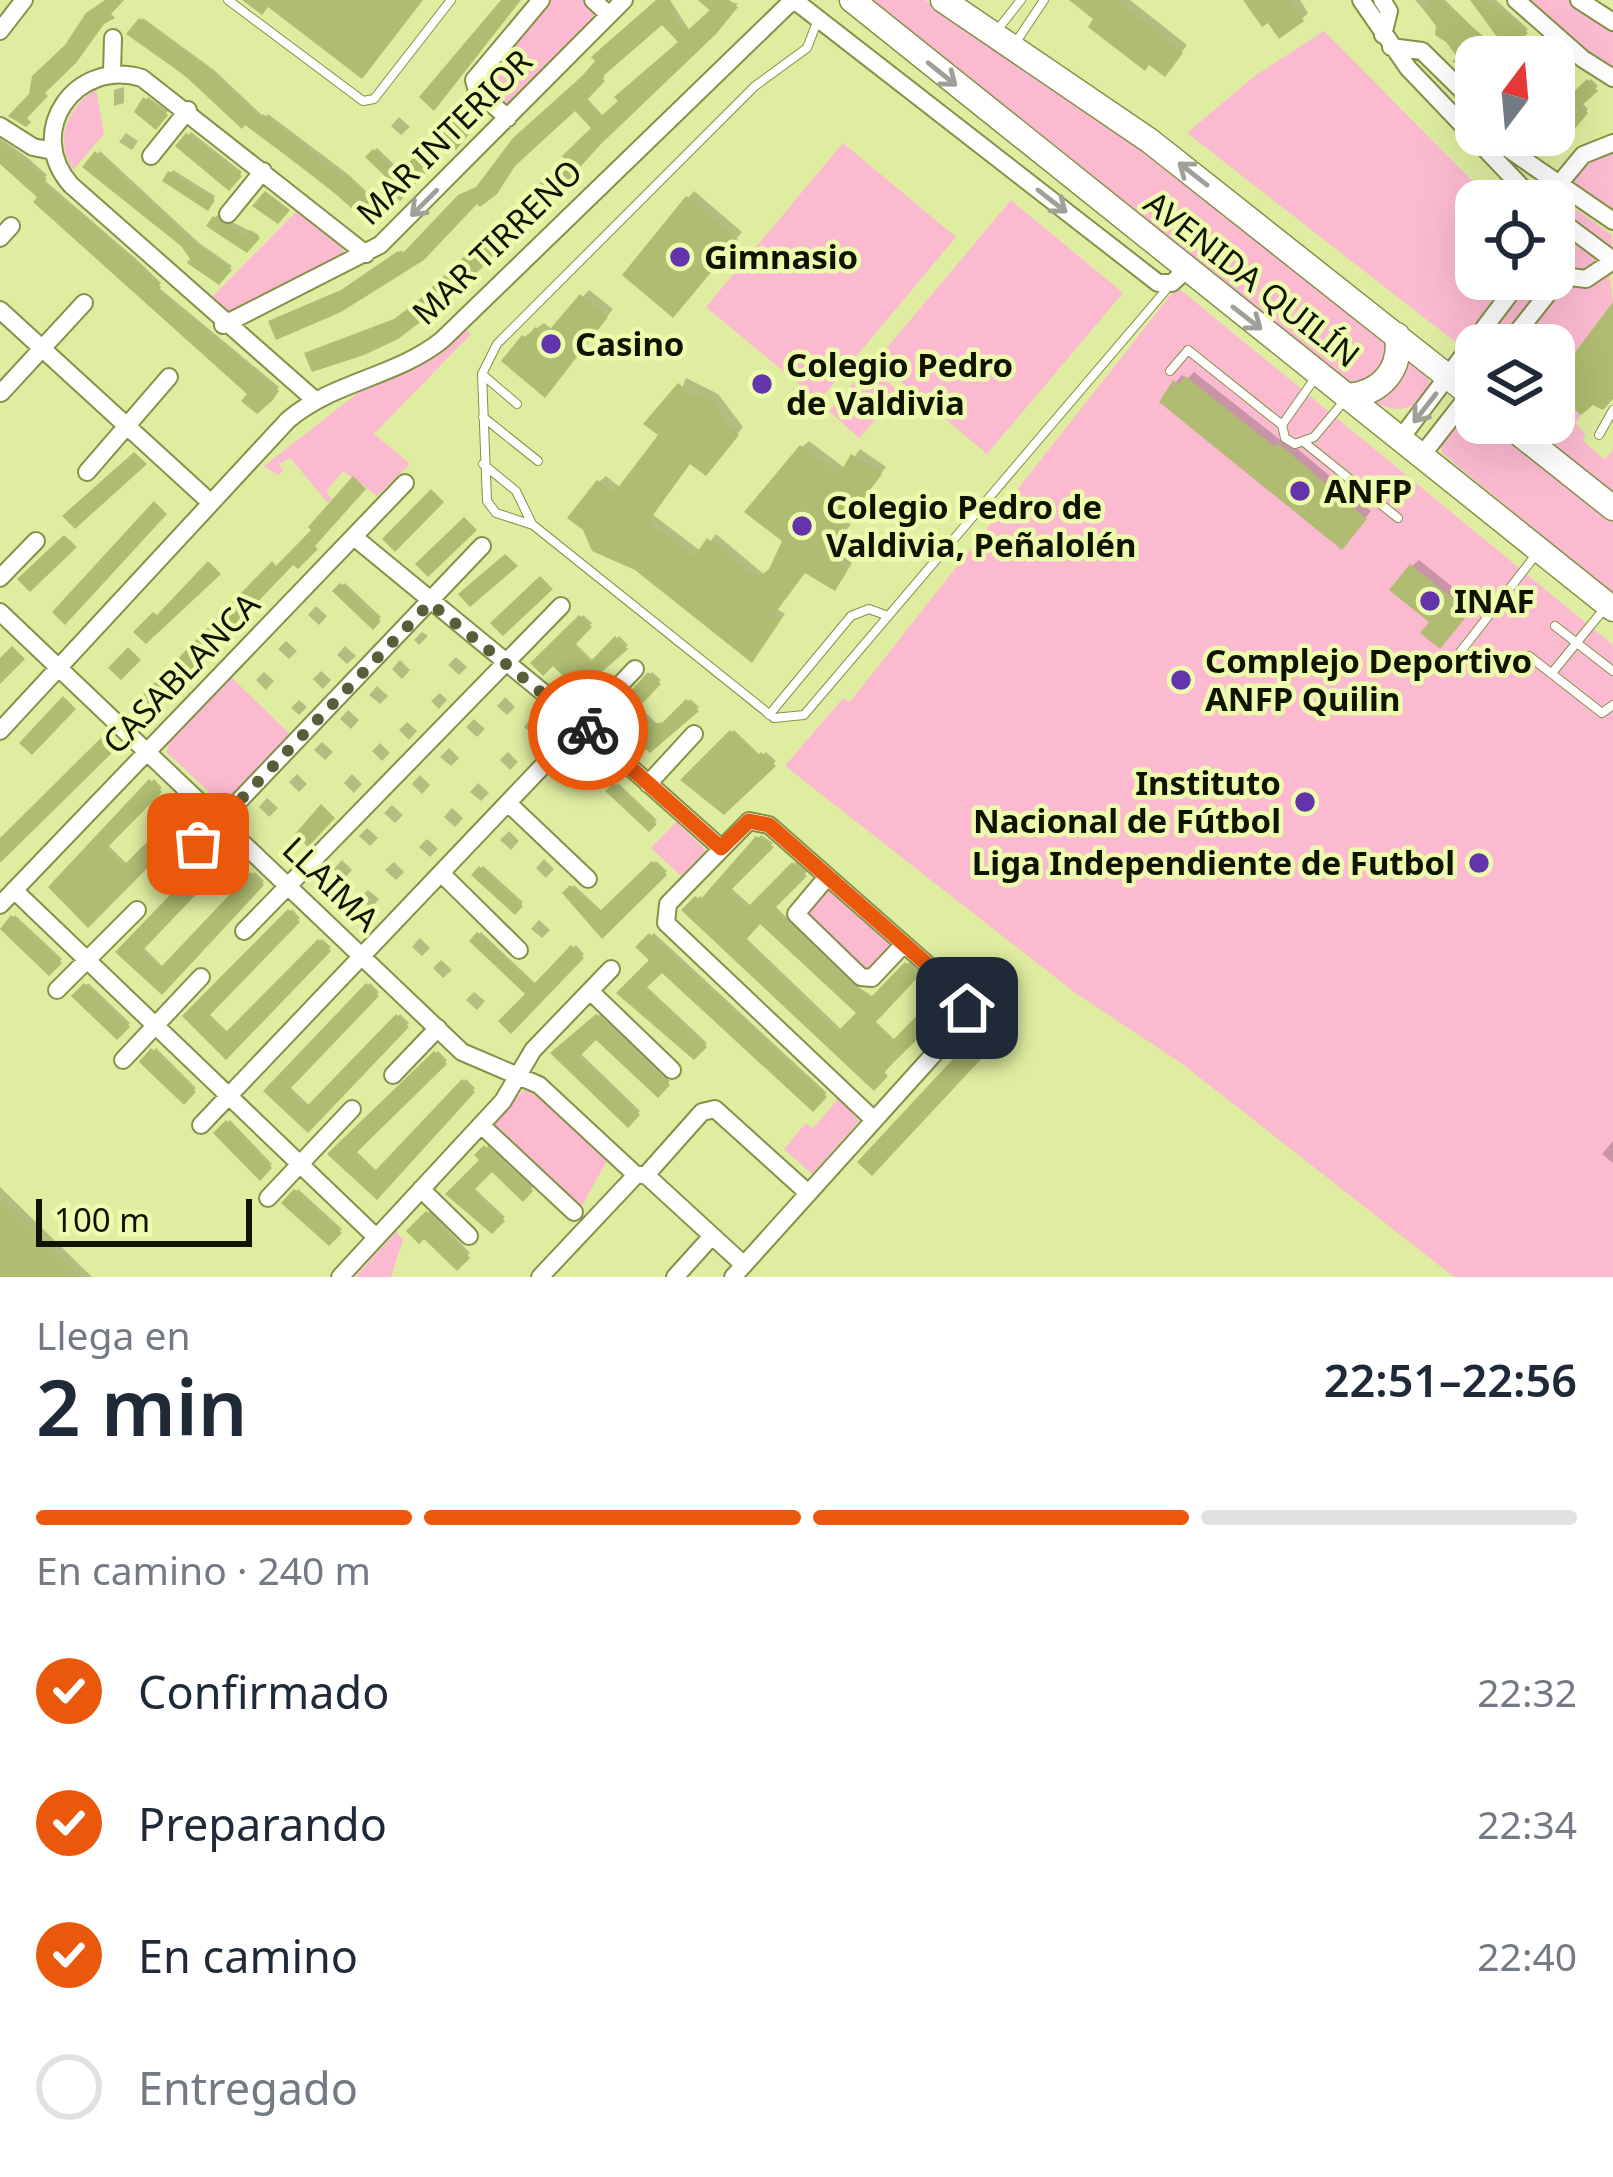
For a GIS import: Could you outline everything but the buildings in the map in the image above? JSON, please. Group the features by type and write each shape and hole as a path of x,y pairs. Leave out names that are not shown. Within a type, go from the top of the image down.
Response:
{"main road":[{"name":"AVENIDA QUILÍN","path":"852,0 1179,276 1348,396 1610,606"},
{"name":"AVENIDA QUILÍN","path":"943,0 1150,141 1455,381"},
{"path":"1348,396 1372,391 1390,376 1397,358 1396,335"},
{"path":"1532,444 1613,508"}],"street":[{"path":"4,17 24,0"},
{"path":"508,118 477,91 474,80 541,0"},
{"path":"593,0 609,15"},
{"name":"MAR INTERIOR","path":"223,325 366,254 624,0"},
{"name":"MAR TIRRENO","path":"765,26 773,0"},
{"path":"794,0 1158,283 1179,276"},
{"name":"MAR TIRRENO","path":"1,730 288,420 316,400 400,366 442,340 794,0"},
{"path":"1361,0 1387,41 1455,113"},
{"path":"1382,0 1389,10 1387,41"},
{"path":"1516,0 1583,59 1613,78"},
{"path":"1579,0 1613,22"},
{"path":"112,73 113,38"},
{"path":"1387,41 1422,51 1455,83"},
{"path":"316,400 223,325 71,185 52,151 53,123 64,100 82,83 112,73 142,77 366,254"},
{"path":"151,156 188,110"},
{"path":"0,126 33,147 52,151"},
{"path":"1562,180 1592,148 1613,142"},
{"path":"1494,156 1516,180"},
{"path":"1525,156 1557,180"},
{"path":"228,214 263,171"},
{"path":"1575,193 1613,221"},
{"path":"1575,232 1613,260 1586,279 1575,278"},
{"path":"1401,438 1506,300"},
{"path":"1,393 84,303"},
{"path":"0,310 211,503"},
{"path":"86,472 169,377"},
{"path":"1422,455 1455,416"},
{"name":"CASABLANCA","path":"0,905 406,483"},
{"path":"354,537 584,726 721,848"},
{"path":"0,578 36,541"},
{"path":"175,868 482,546"},
{"path":"244,931 561,606"},
{"name":"LLAIMA","path":"0,612 469,1057 546,1090 712,1236 738,1271"},
{"path":"201,1125 635,669"},
{"path":"648,784 694,734"},
{"path":"509,804 588,879"},
{"path":"738,1271 961,1024 967,1008 963,996 769,825 754,820 670,901 664,915 670,929 873,1119"},
{"path":"442,874 519,950"},
{"path":"827,877 796,914 861,977 872,978 904,944"},
{"path":"14,890 376,1237"},
{"path":"57,990 137,910"},
{"path":"340,1277 481,1125 533,1050 611,969"},
{"path":"124,1060 201,977"},
{"path":"590,991 672,1070"},
{"path":"393,1075 438,1028"},
{"path":"549,1274 711,1108 808,1193"},
{"path":"268,1198 352,1109"},
{"path":"481,1125 574,1212"},
{"path":"421,1189 469,1236"},
{"path":"675,1277 712,1236"}],"lane":[{"path":"228,0 363,101 374,99 451,0"},
{"path":"1002,42 1021,0"},
{"path":"1002,42 1044,0"},
{"path":"817,17 817,33 807,48 755,86 497,344 482,374 483,464 487,501 496,513 533,525 769,715 787,721 804,716 1179,276"},
{"path":"1170,371 1188,350 1282,425 1289,442 1305,443 1398,518"},
{"path":"482,374 517,404"},
{"path":"1282,425 1319,374"},
{"path":"1305,443 1348,396"},
{"path":"1599,435 1613,410"},
{"path":"482,417 538,461"},
{"path":"483,464 516,491 533,525"},
{"path":"1458,655 1540,550"},
{"path":"1552,673 1610,606"},
{"path":"769,715 851,616 869,609 888,616"},
{"path":"1556,626 1613,671"},
{"path":"1529,656 1602,713 1613,705"}],"shaded area":[{"path":"547,0 587,0 599,16 510,105 505,104 480,79"},
{"path":"871,0 925,0 1141,147 1427,376 1432,389 1402,409 1383,406 1350,386"},
{"path":"1523,0 1573,0 1613,31 1613,73 1575,42 1575,36 1567,36"},
{"path":"1324,31 1471,180 1455,180 1455,300 1500,300 1481,324 1455,324 1455,342 1187,133 1256,75"},
{"path":"96,88 104,134 73,170 64,146 66,124"},
{"path":"843,143 956,237 819,401 706,307"},
{"path":"1613,150 1613,215 1572,180 1585,163"},
{"path":"1011,200 1123,293 987,454 876,361"},
{"path":"1575,208 1612,235 1612,247 1605,249 1575,226"},
{"path":"299,209 339,241 345,255 225,315 209,300"},
{"path":"1575,240 1603,261 1584,274 1575,273"},
{"path":"1609,269 1613,302 1575,352 1575,324 1529,324 1548,300 1575,300 1575,278"},
{"name":"Complejo Deportivo ANFP Quilin","path":"1177,287 1613,645 1613,1277 1454,1277 1181,1063 1074,992 785,766 843,698 850,702"},
{"path":"1514,300 1532,300 1512,324 1495,324"},
{"path":"467,330 471,334 374,434 410,464 377,496 343,471 326,492 332,499 328,503 290,458 279,464 283,470 278,475 264,466 359,392 419,367"},
{"path":"870,365 900,393 859,438 829,411"},
{"path":"1575,423 1586,435 1582,440 1605,460 1613,449 1613,494 1551,444 1575,444"},
{"path":"1455,429 1455,444 1518,444 1613,522 1613,594 1442,453 1441,446"},
{"path":"231,677 294,738 228,809 167,753 168,743"},
{"path":"676,822 706,850 681,876 651,848"},
{"path":"825,885 894,947 868,975 801,909"},
{"path":"530,1084 608,1159 580,1209 487,1126"},
{"path":"840,1097 859,1121 812,1174 784,1149 806,1123 813,1128"},
{"path":"396,1232 403,1240 391,1277 355,1277"}],"way so far":[{"path":"198,844 430,603 588,730"}],"place":[{"name":"Gimnasio","path":"680,257"},
{"name":"Casino","path":"551,344"},
{"name":"Colegio Pedro de Valdivia","path":"762,384"},
{"name":"ANFP","path":"1300,491"},
{"name":"Colegio Pedro de Valdivia, Peñalolén","path":"802,526"},
{"name":"INAF","path":"1430,601"},
{"name":"Complejo Deportivo ANFP Quilin","path":"1181,680"},
{"name":"Instituto Nacional de Fútbol","path":"1305,802"},
{"name":"Liga Independiente de Futbol","path":"1479,863"}],"route":[{"path":"588,730 721,848 749,821 769,825 963,996 967,1008"}]}
